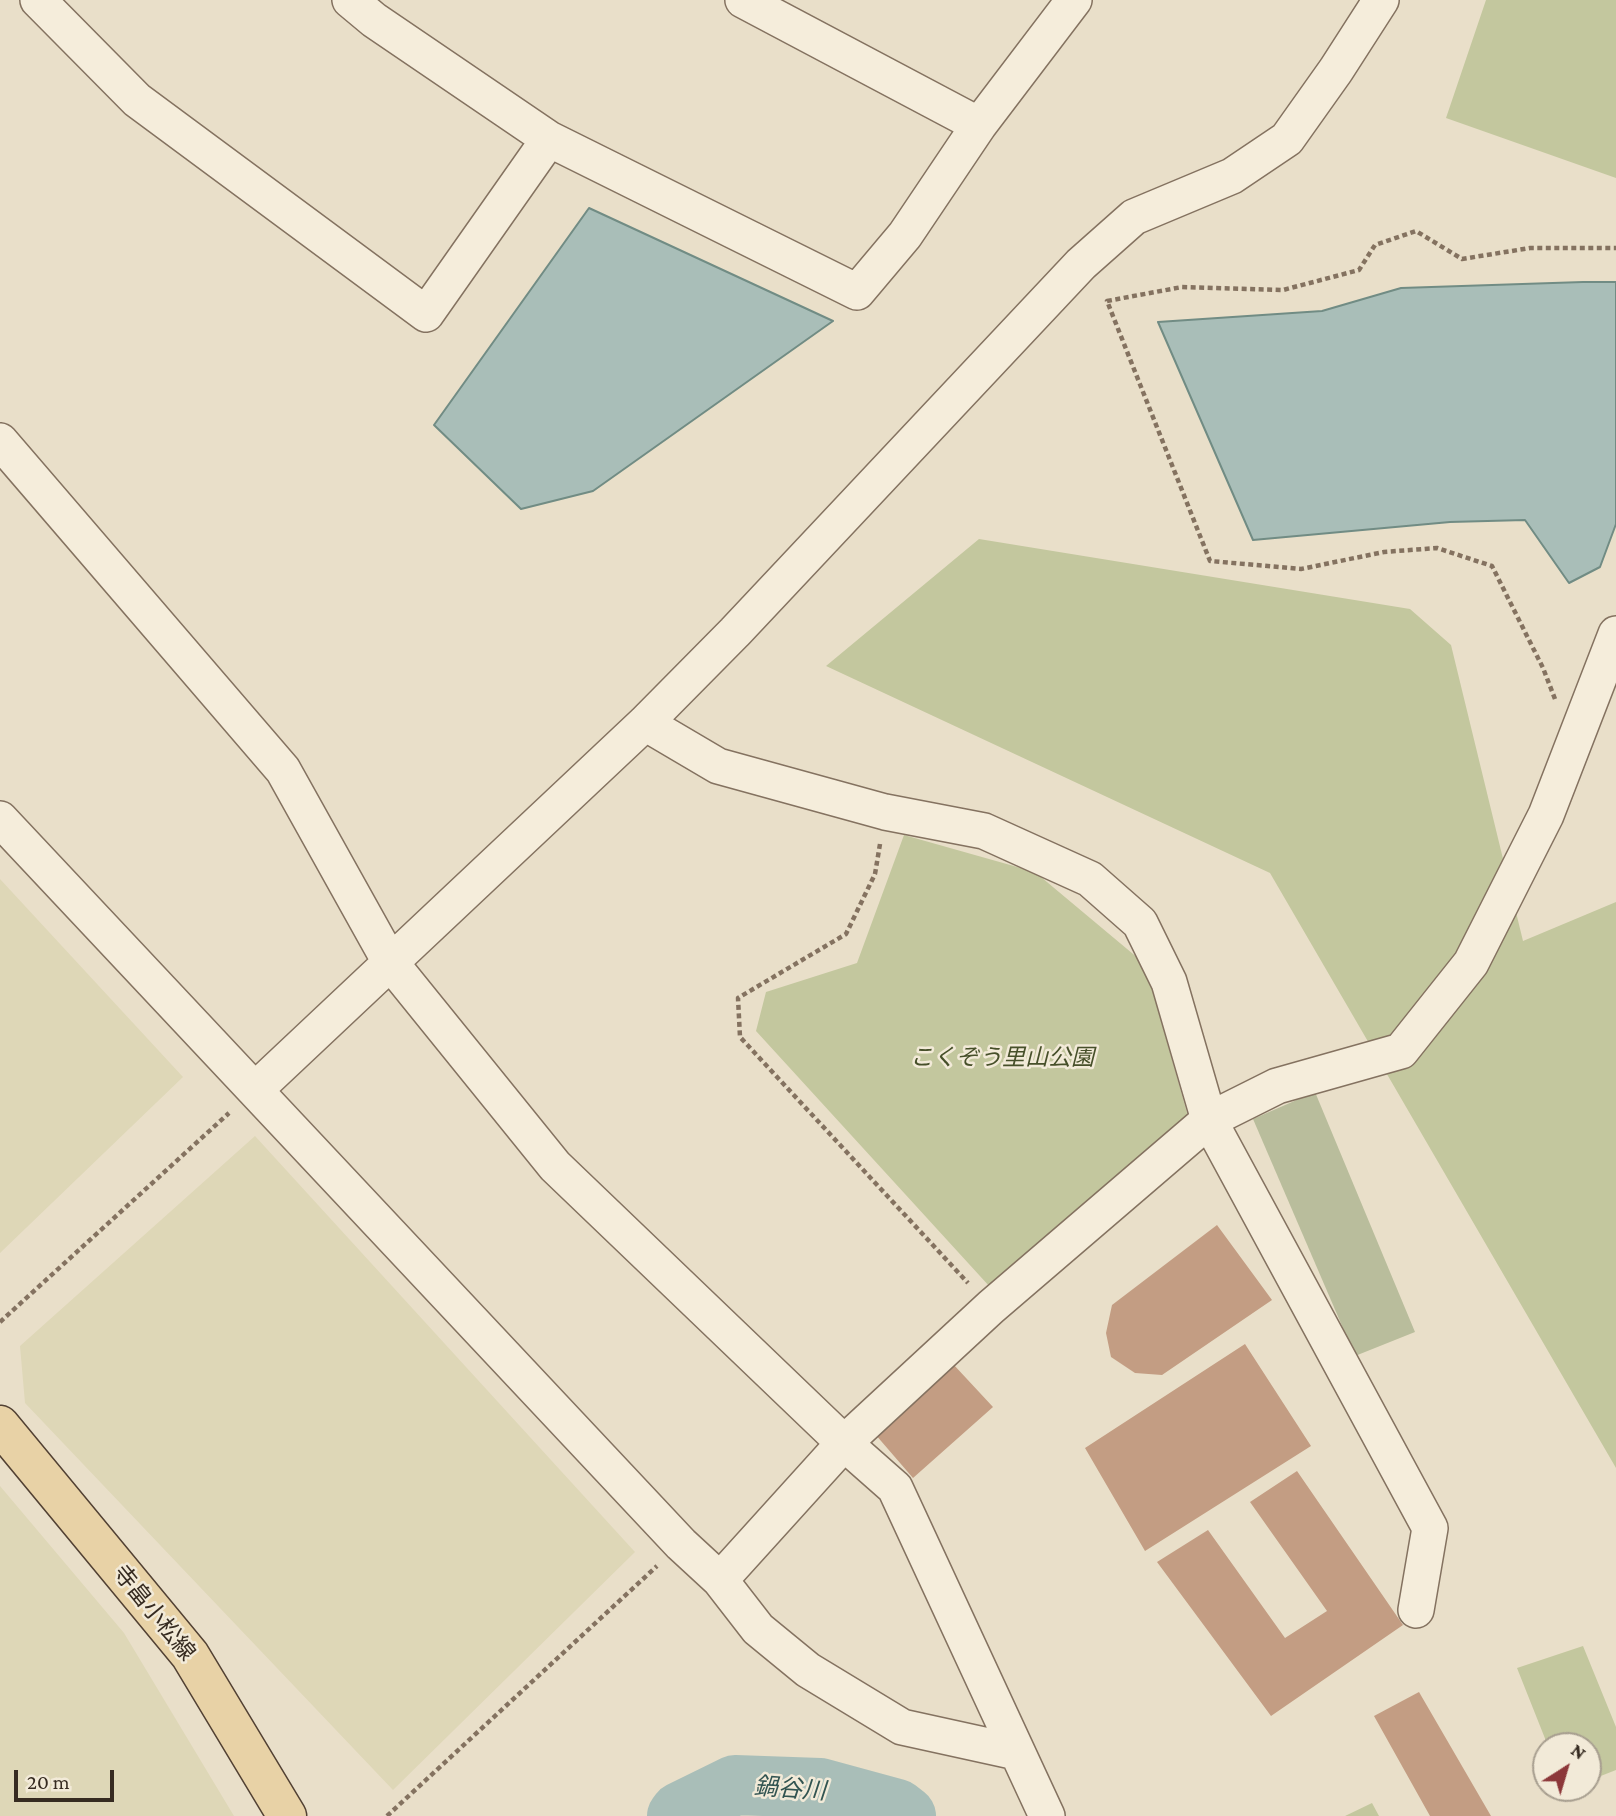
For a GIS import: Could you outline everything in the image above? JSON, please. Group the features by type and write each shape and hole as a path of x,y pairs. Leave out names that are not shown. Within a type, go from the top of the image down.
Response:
{"main road":[{"name":"寺畠小松線","path":"0,1425 190,1655 287,1816"}],"street":[{"path":"38,0 137,100 426,314 549,139"},
{"path":"743,0 979,125"},
{"path":"371,7 549,139 857,292 905,235 979,125 1074,0"},
{"path":"255,1090 645,723 735,632 1081,264 1133,217 1231,176 1287,139 1381,0"},
{"path":"0,441 283,770 390,962 555,1166 844,1443 895,1488 1047,1816"},
{"path":"720,1580 844,1443 991,1307 1209,1120 1277,1086 1401,1051 1471,963 1546,815 1616,634"},
{"path":"645,723 718,766 885,812 984,831 1090,879 1140,923 1169,982 1209,1120 1430,1528 1416,1610"},
{"path":"0,819 681,1544 720,1580 758,1629 808,1670 902,1727 1016,1752"}],"path":[{"path":"1573,746 1543,668 1492,566 1437,548 1384,552 1301,569 1210,561 1107,301 1182,287 1283,290 1359,270 1375,245 1416,231 1462,259 1530,248 1616,248"},
{"path":"885,812 875,874 846,934 738,999 740,1037 991,1307"},
{"path":"0,1322 255,1090"},
{"path":"387,1816 681,1544"}],"shaded area":[{"path":"0,879 183,1077 0,1253"},
{"path":"255,1136 635,1552 393,1790 25,1403 20,1346"},
{"path":"0,1486 124,1633 234,1816 0,1816"}],"green space":[{"path":"1486,0 1616,0 1616,178 1446,118"},
{"path":"979,539 1410,609 1451,645 1523,941 1616,902 1616,1468 1270,873 826,666"},
{"name":"こくぞう里山公園","path":"904,835 1035,872 1145,964 1189,1120 990,1287 756,1031 766,992 857,963"},
{"path":"1315,1092 1415,1332 1355,1356 1253,1119"},
{"path":"1583,1646 1616,1727 1616,1770 1602,1776 1602,1732 1542,1732 1517,1668"},
{"path":"1372,1803 1379,1816 1345,1816"}],"water":[{"path":"589,208 833,321 593,491 521,509 434,425"},
{"path":"1616,282 1616,524 1600,567 1569,583 1525,520 1450,522 1253,540 1158,322 1322,311 1401,288"}],"building":[{"path":"1217,1225 1272,1300 1162,1375 1135,1373 1111,1357 1106,1333 1112,1305"},
{"path":"1245,1344 1311,1446 1145,1551 1085,1448"},
{"path":"953,1364 993,1407 913,1478 875,1434"},
{"path":"1297,1471 1403,1625 1271,1716 1157,1562 1208,1530 1285,1638 1327,1611 1250,1502"},
{"path":"1419,1692 1491,1816 1430,1816 1374,1716"}],"waterway":[{"name":"鍋谷川","path":"677,1816 680,1812 735,1785 820,1788 897,1809 906,1816"}]}
